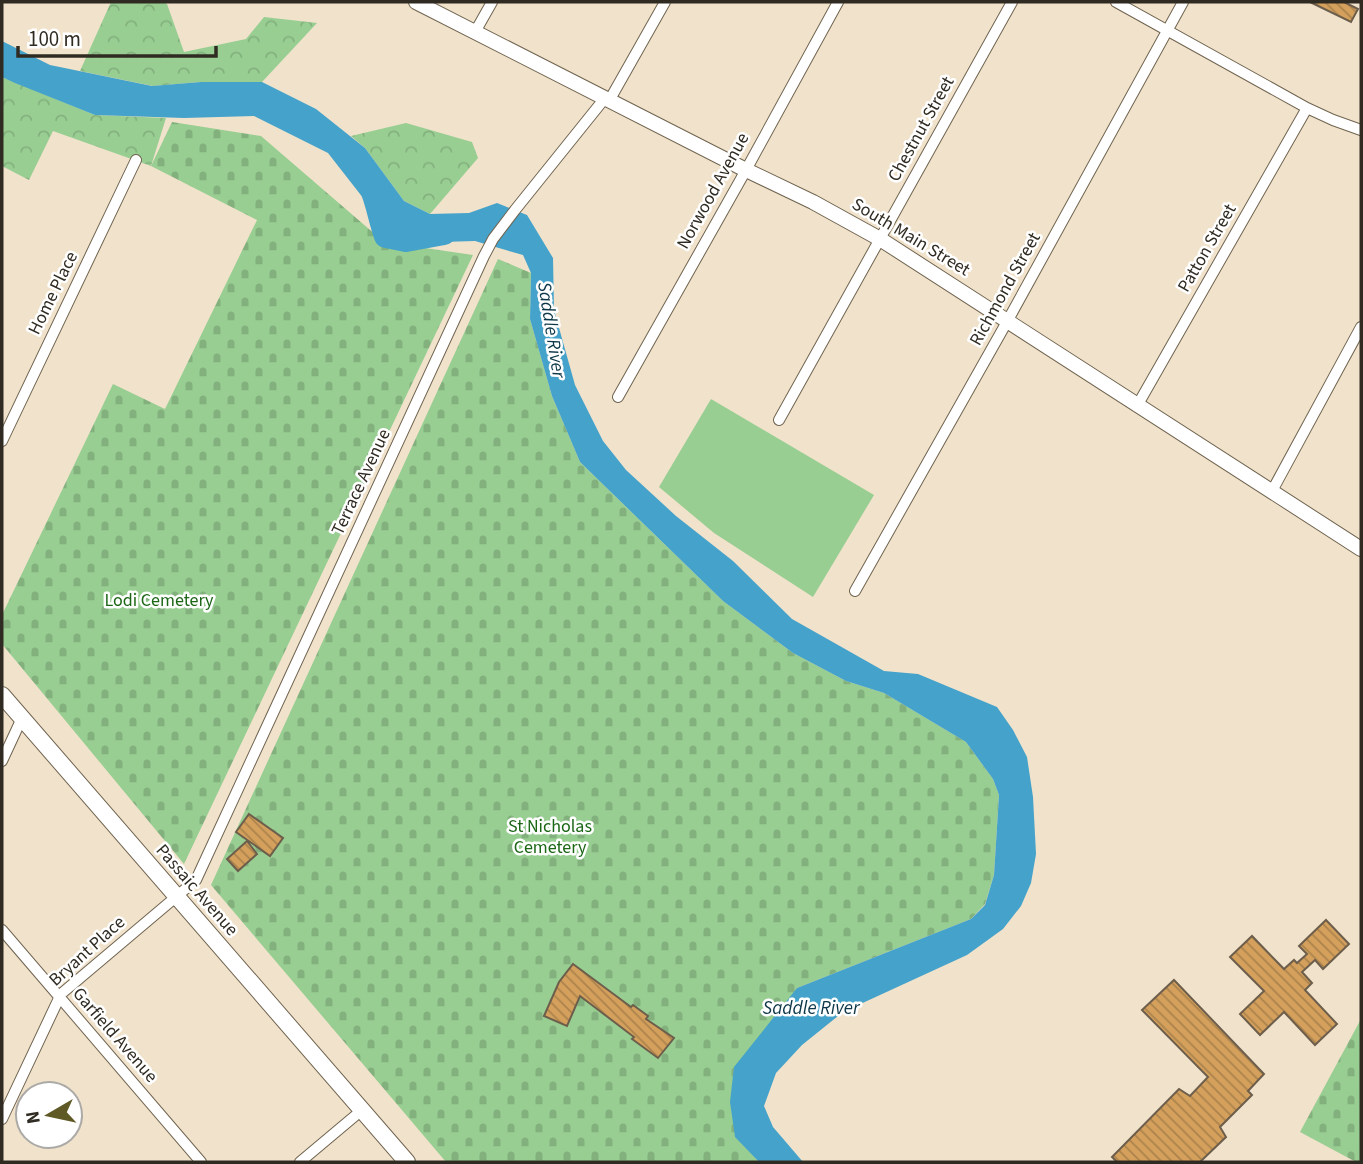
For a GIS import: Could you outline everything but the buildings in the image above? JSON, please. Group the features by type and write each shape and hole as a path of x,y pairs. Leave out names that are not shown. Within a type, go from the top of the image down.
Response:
{"main road":[{"name":"Passaic Avenue","path":"2,695 407,1162"}],"street":[{"name":"South Main Street","path":"416,2 813,202 880,239 1361,550"},
{"path":"475,32 492,2"},
{"name":"Terrace Avenue","path":"177,897 196,880 493,239 607,99 665,2"},
{"name":"Norwood Avenue","path":"618,397 838,2"},
{"name":"Chestnut Street","path":"779,420 1012,2"},
{"path":"1116,2 1307,108 1361,130"},
{"name":"Richmond Street","path":"855,591 1183,2"},
{"name":"Patton Street","path":"1138,406 1307,108"},
{"name":"Home Place","path":"2,441 136,160"},
{"path":"1272,491 1361,327"},
{"path":"2,761 22,718"},
{"name":"Bryant Place","path":"2,1119 61,994 177,897"},
{"name":"Garfield Avenue","path":"2,930 201,1162"},
{"path":"300,1162 362,1110"}],"green space":[{"path":"111,2 167,4 184,52 246,39 264,17 317,23 262,82 201,82 153,86 80,71"},
{"path":"2,77 95,115 166,118 151,166 53,131 29,180 2,166"},
{"name":"Lodi Cemetery","path":"172,122 261,136 384,242 473,255 184,864 2,644 2,615 113,384 165,409 257,220 151,166"},
{"path":"406,123 472,142 478,158 430,214 404,201 365,148 351,136"},
{"name":"St Nicholas Cemetery","path":"498,259 531,273 530,319 552,396 580,462 723,601 793,653 846,681 884,693 966,742 993,779 999,795 994,875 985,904 971,919 797,988 735,1136 759,1162 446,1162 211,885"},
{"path":"711,399 874,495 813,597 714,533 659,487"},
{"path":"1361,1019 1361,1162 1356,1162 1300,1132"}],"water":[{"name":"Saddle River","path":"2,41 50,65 152,86 201,82 262,82 316,109 365,148 404,201 430,214 469,213 497,203 527,215 553,258 554,310 575,385 603,441 626,470 676,516 733,561 792,619 884,671 918,674 997,707 1027,757 1033,797 1036,854 1031,883 1021,906 1003,929 967,955 843,1012 802,1045 776,1073 764,1106 773,1127 803,1162 759,1162 735,1137 730,1102 734,1067 797,988 971,919 985,905 994,875 999,795 993,779 966,742 884,693 846,681 793,653 723,601 580,462 552,396 530,319 531,273 523,255 475,241 408,239 385,226 328,153 254,116 184,118 95,115 15,83 2,77"}],"waterway":[{"name":"Saddle River","path":"371,187 386,236 406,240 444,233"}]}
